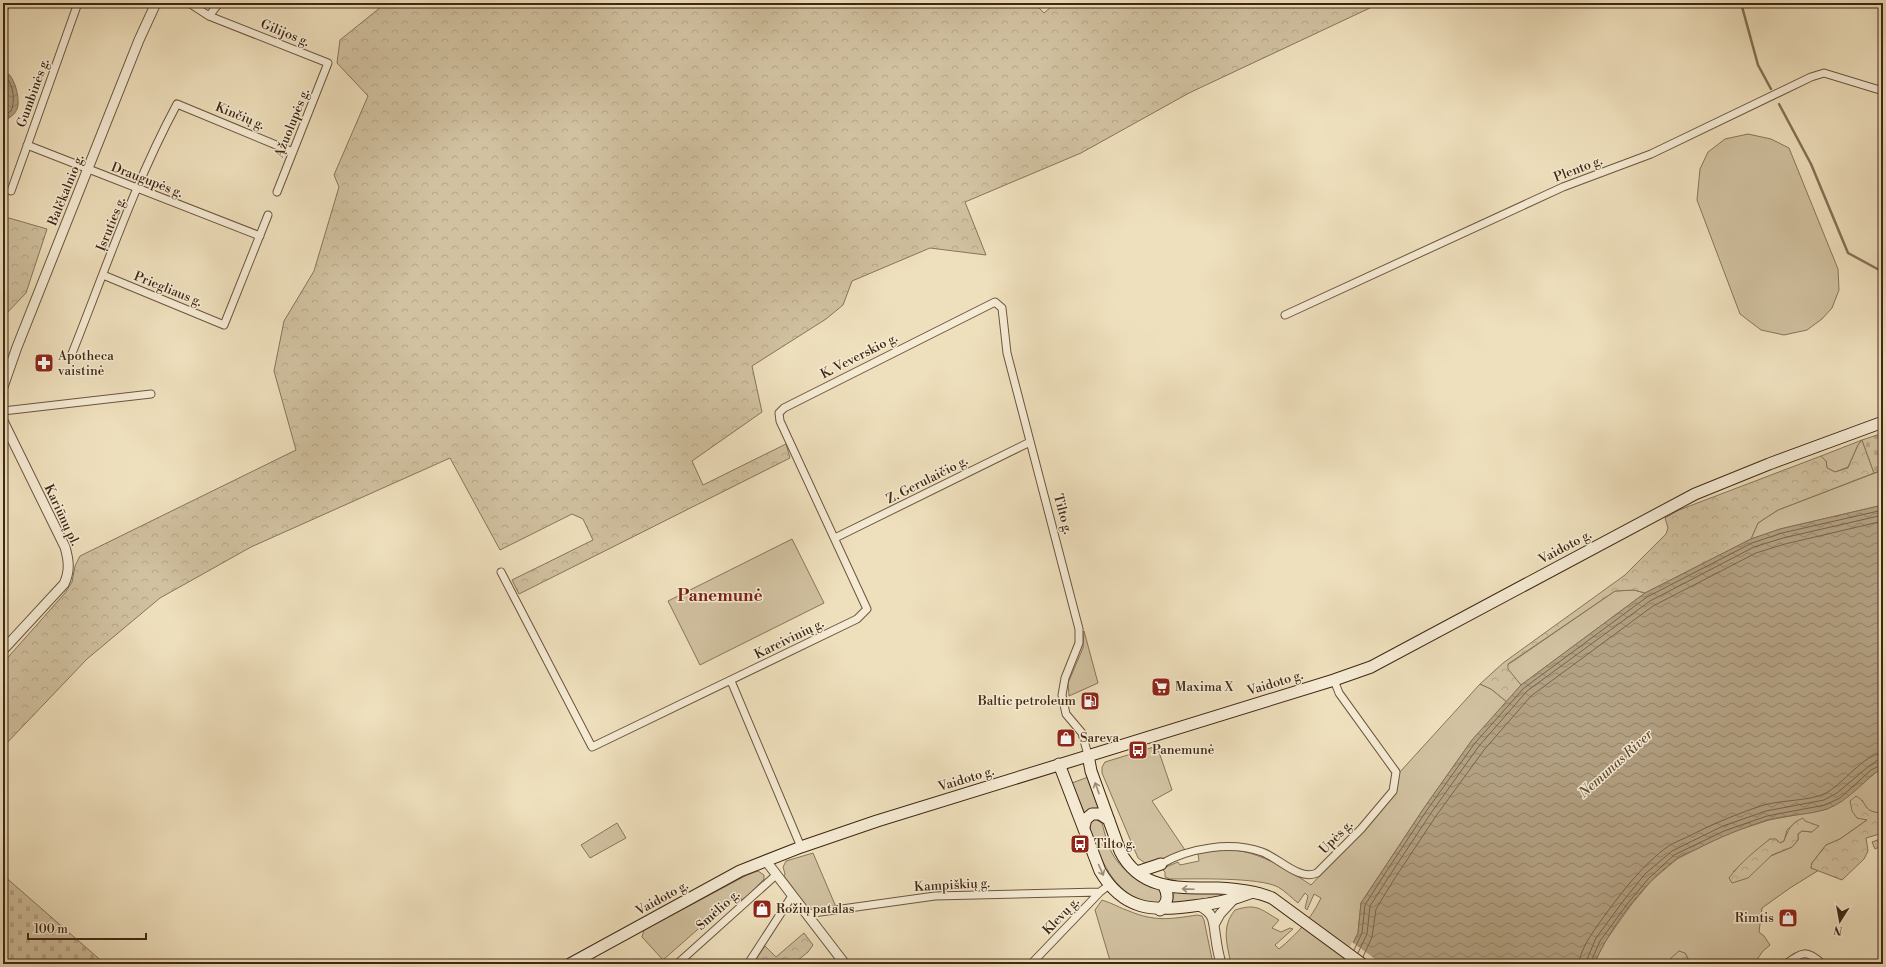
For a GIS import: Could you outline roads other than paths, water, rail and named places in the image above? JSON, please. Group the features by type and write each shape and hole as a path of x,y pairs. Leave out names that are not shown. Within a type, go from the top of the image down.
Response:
{"main road":[{"name":"Vaidoto g.","path":"570,964 740,871 801,847 877,821 1334,680 1371,667 1695,494 1769,464 1883,422"},
{"name":"Tilto g.","path":"1088,755 1091,772 1123,858 1137,872 1161,885 1190,889 1218,888 1252,893 1272,898 1362,964"},
{"path":"1060,764 1100,871 1104,889 1126,898 1140,906 1160,910 1199,906 1234,899 1252,893"},
{"path":"1084,827 1086,819 1092,814 1100,814 1109,820"},
{"path":"1137,872 1161,864"},
{"path":"1160,910 1166,904 1168,898 1161,885 1158,871 1161,864"}],"street":[{"name":"Gumbinės g.","path":"10,191 78,3"},
{"name":"Balčkalnio g.","path":"3,387 17,347 139,40 156,3"},
{"name":"Gilijos g.","path":"189,3 209,16 328,63"},
{"path":"209,16 219,3"},
{"name":"Ąžuolupės g.","path":"277,192 328,63"},
{"name":"Plento g.","path":"1285,315 1563,187 1630,163 1658,151 1810,77 1824,73 1883,91"},
{"name":"Kinčių g.","path":"177,104 293,152"},
{"name":"Įsruties g.","path":"71,356 138,189 163,130 177,104"},
{"name":"Draugupės g.","path":"27,145 260,236"},
{"path":"260,236 268,215"},
{"name":"Priegliaus g.","path":"103,275 224,325 260,236"},
{"name":"Tilto g.","path":"995,302 1002,308 1007,353 1079,629 1079,642 1077,650 1063,686 1063,704 1066,714 1082,734 1088,755"},
{"name":"K. Veverskio g.","path":"797,458 780,421 779,413 784,408 995,302"},
{"path":"3,411 152,394"},
{"name":"Kariūnų pl.","path":"3,421 65,547 68,566 68,572 64,584 3,650"},
{"name":"Z. Gerulaičio g.","path":"835,538 1030,442"},
{"name":"Kareivinių g.","path":"731,680 857,619 867,609 797,458"},
{"path":"501,572 592,747 731,680 801,847"},
{"name":"Upės g.","path":"1161,864 1202,848 1234,848 1262,852 1302,874 1312,875 1317,873 1361,830 1393,791 1396,772 1339,693 1334,680"},
{"path":"766,861 845,964"},
{"name":"Smėlio g.","path":"677,964 776,875"},
{"name":"Kampiškių g.","path":"806,914 935,896 1104,889"},
{"name":"Klevų g.","path":"1031,964 1104,889"},
{"path":"748,964 792,896"},
{"path":"1215,923 1220,914 1234,899"},
{"path":"1199,906 1208,910 1215,923 1215,938 1221,964"},
{"path":"1786,964 1801,954 1808,954 1816,957 1822,964"}],"water":[{"path":"3,71 10,76 16,87 18,105 14,113 3,121"},
{"name":"Nemunas River","path":"1883,505 1883,767 1849,796 1827,809 1812,813 1767,820 1749,826 1678,858 1662,870 1628,907 1609,935 1594,964 1343,964 1358,933 1361,903 1424,808 1472,740 1521,685 1645,593 1751,539 1780,529"}],"waterway":[{"path":"1741,3 1758,65 1771,89"},
{"path":"1779,104 1811,164 1848,253 1883,272"}],"place":[{"name":"Apotheca vaistinė","path":"44,363"},
{"name":"Maxima X","path":"1161,687"},
{"name":"Baltic petroleum","path":"1090,701"},
{"name":"Sareva","path":"1066,738"},
{"name":"Panemunė","path":"1138,750"},
{"name":"Tilto g.","path":"1080,844"},
{"name":"Rožių patalas","path":"762,909"},
{"name":"Rimtis","path":"1788,918"}],"district":[{"name":"Panemunė","path":"720,596"}]}
